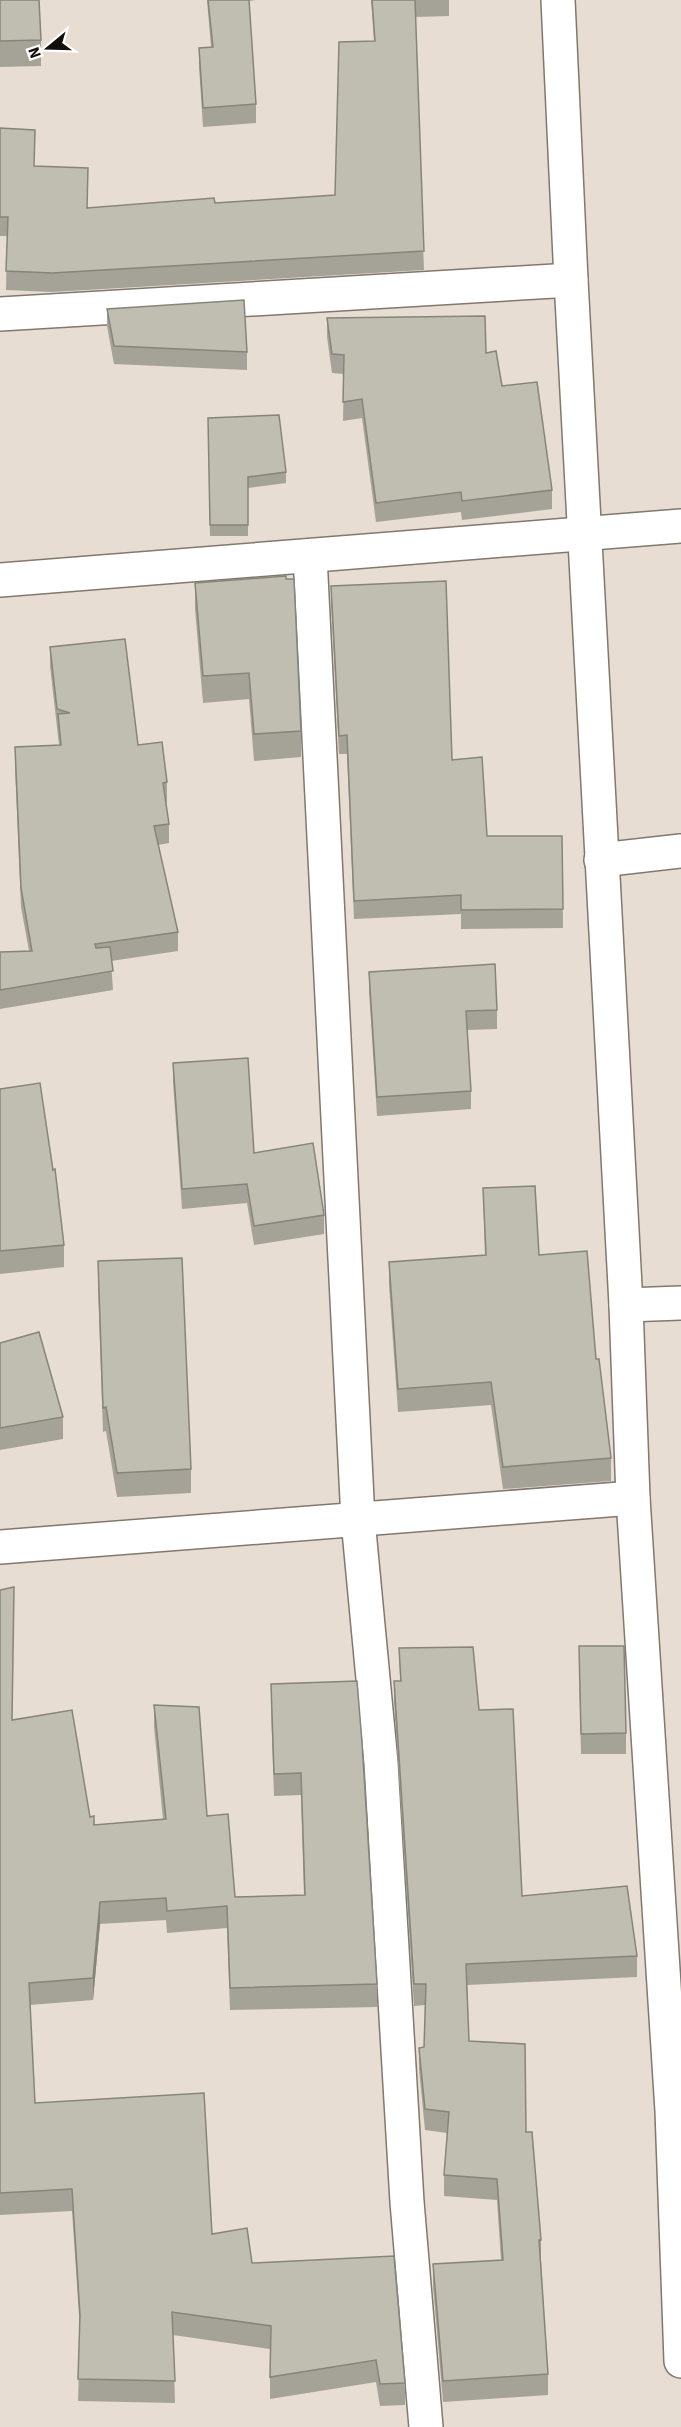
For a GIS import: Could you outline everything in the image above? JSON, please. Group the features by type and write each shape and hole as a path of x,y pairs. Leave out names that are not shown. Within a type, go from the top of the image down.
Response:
{"street":[{"path":"558,0 601,860 626,1305 633,1498 672,2110 681,2361"},
{"path":"0,314 571,280"},
{"path":"0,580 681,526"},
{"path":"310,556 357,1520 381,1763 408,2202 426,2427"},
{"path":"601,860 681,850"},
{"path":"626,1305 681,1303"},
{"path":"0,1546 633,1498"}],"building":[{"path":"0,0 39,0 41,40 0,41"},
{"path":"208,0 249,0 256,104 203,108 199,48 213,47"},
{"path":"372,0 415,0 424,251 52,273 6,271 8,217 0,217 0,128 35,130 34,166 88,168 87,208 214,198 215,203 335,195 339,42 375,41"},
{"path":"244,300 247,352 114,346 107,309"},
{"path":"485,316 486,353 496,351 502,386 537,382 552,490 462,501 461,492 376,503 362,399 343,402 344,355 332,354 327,318"},
{"path":"279,415 286,472 248,477 248,525 210,525 208,418"},
{"path":"286,576 286,579 294,579 301,731 254,734 249,673 203,676 195,583"},
{"path":"446,581 452,760 482,757 487,836 562,836 563,909 461,910 461,895 354,901 347,735 339,736 331,586"},
{"path":"125,639 138,745 162,742 167,782 163,783 169,824 154,826 178,932 95,944 96,948 110,947 113,971 0,990 0,952 32,951 21,888 15,747 61,745 58,714 70,713 57,709 50,647"},
{"path":"495,964 497,1010 466,1011 471,1091 377,1097 369,972"},
{"path":"248,1058 254,1153 313,1143 324,1215 254,1226 247,1184 182,1189 173,1063"},
{"path":"40,1083 53,1170 55,1169 64,1245 0,1251 0,1089"},
{"path":"535,1186 539,1255 587,1251 596,1359 599,1359 611,1458 503,1467 491,1382 398,1389 389,1262 486,1255 483,1188"},
{"path":"182,1258 191,1469 117,1473 106,1407 103,1408 98,1261"},
{"path":"39,1332 63,1417 0,1428 0,1343"},
{"path":"14,1587 12,1720 72,1710 90,1817 94,1816 94,1825 166,1819 154,1705 199,1707 207,1816 228,1814 235,1897 305,1895 301,1773 274,1774 271,1684 357,1681 377,1984 230,1988 227,1906 167,1911 166,1898 100,1902 93,1978 29,1983 35,2103 204,2093 212,2234 247,2228 252,2263 394,2256 405,2383 380,2384 376,2360 270,2377 271,2326 172,2312 175,2381 78,2379 80,2315 72,2189 0,2193 0,1590"},
{"path":"579,1646 624,1646 626,1733 581,1734"},
{"path":"473,1647 479,1710 513,1709 522,1896 627,1886 637,1956 466,1964 469,2041 525,2044 526,2132 532,2132 541,2240 539,2240 548,2374 443,2381 433,2264 503,2260 497,2179 444,2175 449,2112 425,2109 419,2048 424,2047 426,1984 414,1984 394,1681 401,1681 399,1648"}]}
